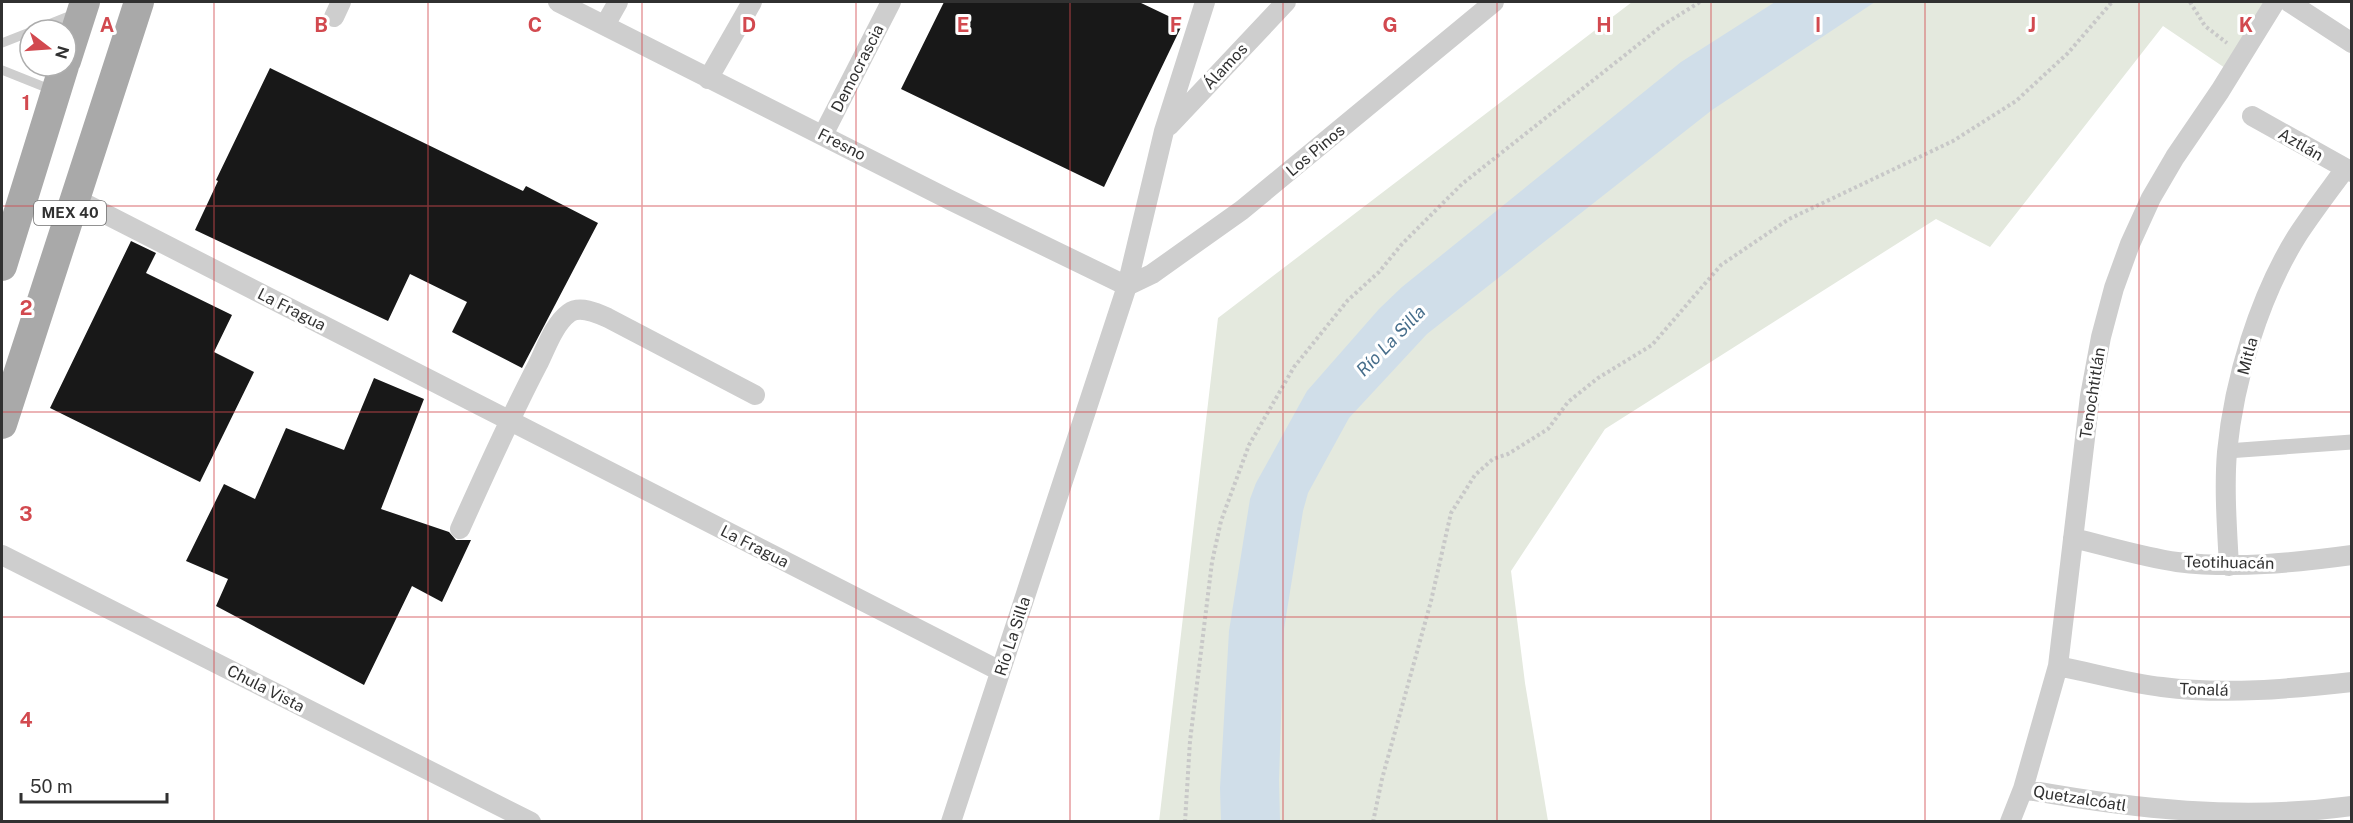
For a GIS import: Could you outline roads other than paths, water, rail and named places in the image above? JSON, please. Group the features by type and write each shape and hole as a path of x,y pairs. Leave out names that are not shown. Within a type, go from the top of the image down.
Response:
{"main road":[{"name":"MEX 40","path":"2,424 133,4"},
{"path":"78,22 83,6"},
{"name":"MEX 40","path":"2,266 60,79"}],"street":[{"name":"Fresno","path":"558,2 950,200 1127,286"},
{"path":"605,25 618,2"},
{"path":"708,79 752,2"},
{"name":"Democrascia","path":"823,135 891,2"},
{"name":"Río La Silla","path":"951,822 1127,286 1164,131 1205,2"},
{"name":"Álamos","path":"1164,131 1286,2"},
{"name":"Los Pinos","path":"1127,286 1152,274 1242,210 1494,2"},
{"name":"Tenochtitlán","path":"2010,822 2023,789 2058,666 2090,396 2101,337 2114,288 2130,244 2151,198 2275,2"},
{"path":"2289,2 2352,43"},
{"name":"Aztlán","path":"2252,116 2348,171"},
{"name":"Mitla","path":"2229,566 2228,451 2235,403 2261,308 2297,237 2348,171"},
{"name":"La Fragua","path":"74,198 1000,671"},
{"path":"460,529 509,421 555,332 568,314 575,310 585,310 608,318 755,395"},
{"path":"2228,451 2352,442"},
{"name":"Teotihuacán","path":"2073,538 2175,561 2229,566 2292,563 2352,555"},
{"name":"Chula Vista","path":"2,555 531,822"},
{"name":"Tonalá","path":"2058,666 2161,687 2198,690 2258,690 2352,682"},
{"name":"Quetzalcóatl","path":"2023,789 2101,803 2191,812 2258,813 2352,806"}],"lane":[{"path":"58,18 83,6"},
{"path":"2,44 18,37"},
{"path":"2,70 60,79"}],"water":[{"path":"1775,2 1875,2 1712,110 1427,334 1349,418 1308,493 1303,511 1284,629 1279,780 1280,821 1221,821 1220,788 1229,631 1250,499 1256,483 1307,391 1379,309 1402,287 1681,62"}]}
